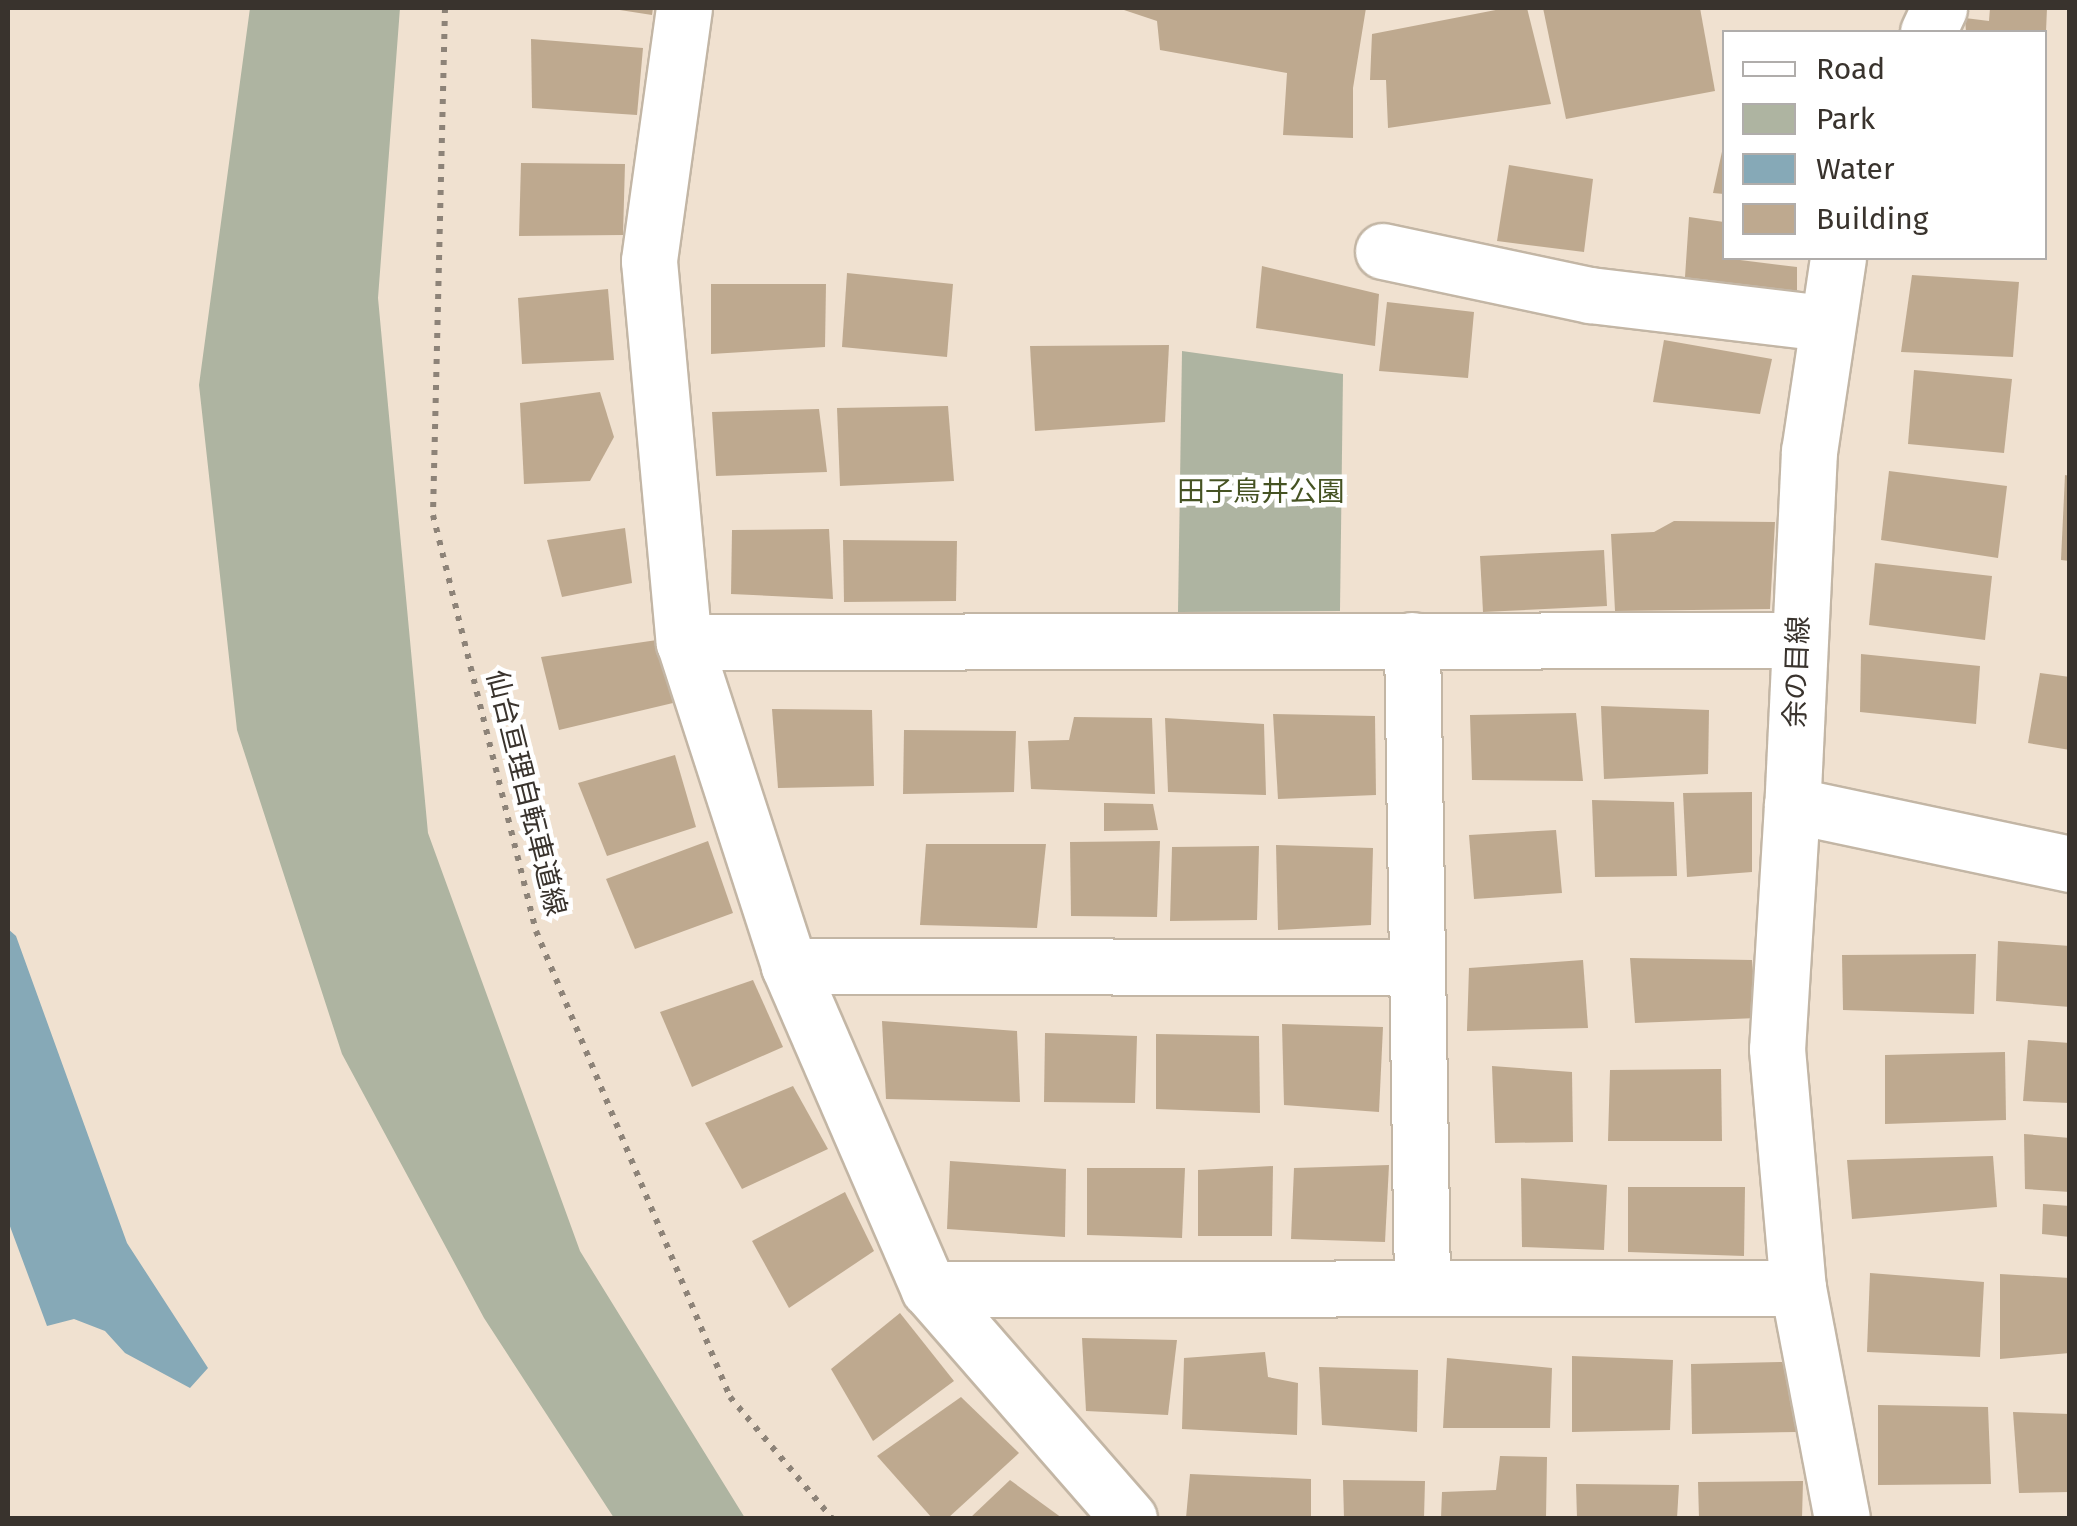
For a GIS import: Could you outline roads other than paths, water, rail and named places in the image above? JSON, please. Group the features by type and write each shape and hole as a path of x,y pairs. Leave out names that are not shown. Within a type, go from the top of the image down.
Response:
{"street":[{"path":"684,8 649,260 684,642 790,966 929,1289 1128,1518"},
{"path":"1383,252 1590,294 1824,323"},
{"name":"余の目線","path":"1838,260 1824,323 1798,640 1777,1049 1798,1288 1842,1518"},
{"path":"1412,640 1422,1287"},
{"path":"684,642 1798,640"},
{"path":"1792,805 2070,864"},
{"path":"790,966 1417,967"},
{"path":"929,1289 1798,1288"}],"water":[{"path":"8,929 16,936 127,1243 208,1368 190,1388 125,1353 105,1331 74,1319 47,1326 8,1221"}],"park label":[{"name":"田子鳥井公園","path":"1261,492"}]}
